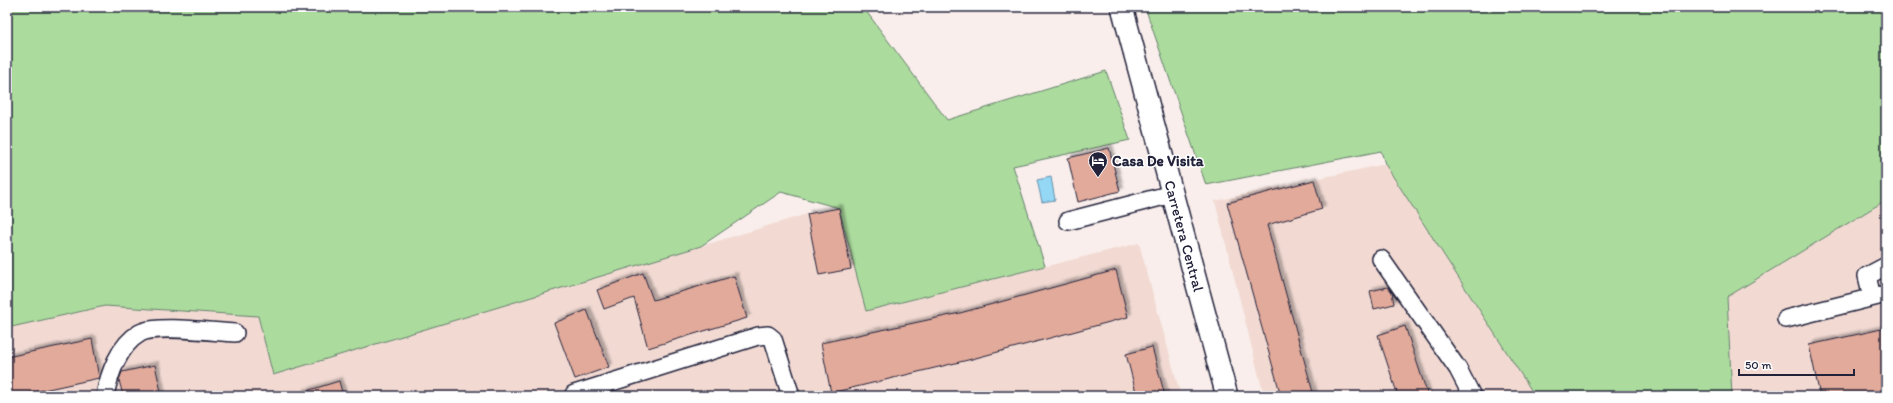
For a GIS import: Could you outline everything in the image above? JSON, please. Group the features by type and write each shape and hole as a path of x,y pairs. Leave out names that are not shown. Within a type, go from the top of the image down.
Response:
{"main road":[{"name":"Carretera Central","path":"1122,7 1227,396"}],"lane":[{"path":"1068,221 1172,194"},
{"path":"1381,259 1458,369 1472,396"},
{"path":"1786,319 1879,295 1867,276 1886,266"},
{"path":"105,396 117,358 126,344 140,333 157,329 235,333"},
{"path":"574,394 758,336 768,335 773,339 791,396"}],"shaded area":[{"path":"1385,164 1535,396 1264,396 1215,201"},
{"path":"1886,200 1886,396 1732,396 1727,297"},
{"path":"839,208 866,311 1139,243 1181,396 7,396 7,328 105,306 258,316 273,375 807,214"}],"green space":[{"path":"7,7 863,7 947,120 1106,71 1130,140 1013,166 1045,266 866,311 839,208 781,192 701,246 273,375 258,316 105,306 7,328"},
{"path":"1145,7 1886,7 1886,200 1727,297 1732,396 1535,396 1385,164 1381,151 1206,185"}],"water":[{"path":"1051,177 1055,200 1042,202 1037,180"}],"building":[{"path":"1109,148 1120,191 1078,202 1068,158"},
{"path":"1314,180 1322,209 1267,225 1314,396 1281,396 1227,203"},
{"path":"839,208 851,269 819,275 807,214"},
{"path":"1116,270 1128,317 972,359 831,393 821,343 960,313"},
{"path":"643,273 653,300 734,276 747,318 648,348 634,298 604,309 597,290"},
{"path":"1388,287 1392,292 1394,304 1374,309 1370,291"},
{"path":"587,310 609,367 575,379 554,323"},
{"path":"1405,326 1428,396 1398,396 1378,335"},
{"path":"1886,328 1886,396 1820,396 1809,345"},
{"path":"92,339 99,378 16,396 7,396 7,357"},
{"path":"1152,347 1165,396 1137,396 1126,354"},
{"path":"155,365 162,396 123,396 119,380 122,372"},
{"path":"339,381 343,396 300,396 300,393"}],"place":[{"name":"Casa De Visita","path":"1098,178"}]}
